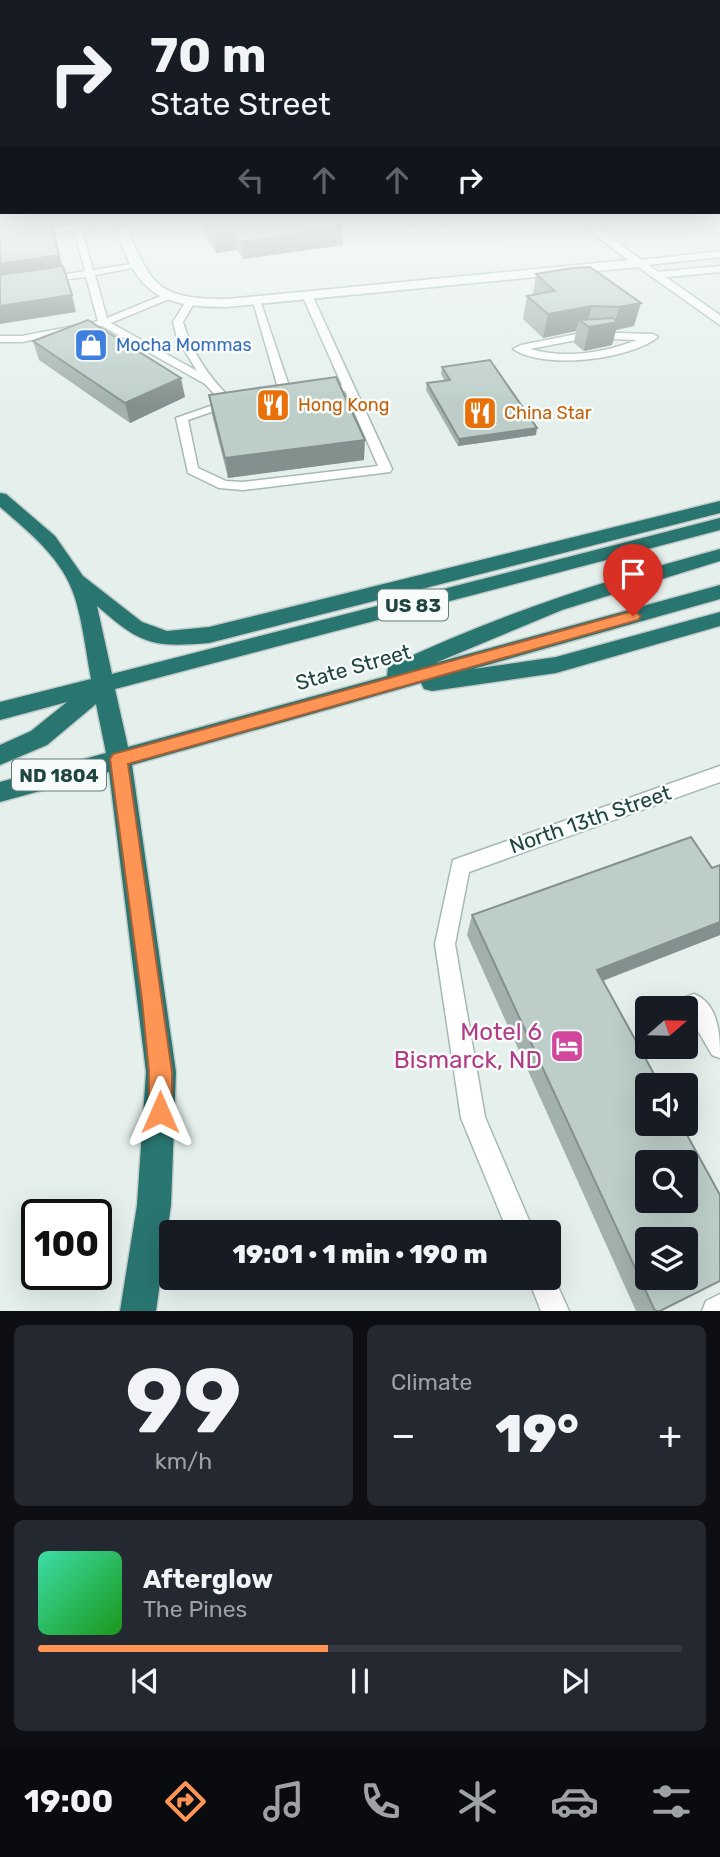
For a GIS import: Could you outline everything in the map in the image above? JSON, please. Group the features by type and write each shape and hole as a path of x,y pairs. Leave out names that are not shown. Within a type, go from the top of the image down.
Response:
{"highway":[{"path":"0,498 48,540 76,577 135,627 166,639 209,635 720,507"},
{"name":"State Street","path":"0,711 720,524"},
{"path":"357,693 425,657 507,622 588,592 720,555"},
{"path":"76,577 85,597 119,759 161,1072 160,1133 154,1205 138,1311"},
{"name":"State Street","path":"0,792 720,592"},
{"path":"357,693 556,665 720,619"},
{"path":"0,755 39,738 105,684"}],"street":[{"path":"149,283 166,297 188,303 255,300 426,283"},
{"path":"668,283 720,321"}],"lane":[{"path":"93,283 103,323 209,382 234,402 181,418 192,470 224,485 243,486 386,469 307,295"},
{"path":"0,339 22,339 103,323 166,297"},
{"path":"255,300 293,395 349,387"},
{"path":"188,303 178,322 182,338 209,382"},
{"path":"587,335 653,337 543,356 518,349 587,335"},
{"path":"530,353 592,341 653,337"},
{"name":"North 13th Street","path":"516,1220 473,1118 444,944 460,866 720,774"},
{"path":"698,1011 720,1047"},
{"path":"546,1290 555,1311"}],"building":[{"path":"0,283 68,283 72,295 0,306"},
{"path":"546,283 613,283 641,303 619,307 592,306 548,314 527,296 555,291"},
{"path":"613,318 618,322 589,327 579,320"},
{"path":"88,320 181,378 125,403 33,341"},
{"name":"China Star","path":"490,360 537,428 459,439 427,383 450,380 442,367"},
{"path":"336,377 365,440 225,458 209,395"},
{"name":"Motel 6 Bismarck, ND","path":"691,837 712,868 720,865 720,922 597,970 635,1039 635,1059 646,1059 653,1073 635,1073 635,1136 688,1136 695,1150 635,1150 635,1213 698,1213 698,1155 720,1195 720,1281 660,1311 655,1311 645,1290 698,1290 698,1227 635,1227 635,1268 472,915"}],"place":[{"name":"Mocha Mommas","path":"91,345"},
{"name":"Hong Kong","path":"273,405"},
{"name":"China Star","path":"480,413"},
{"name":"Motel 6 Bismarck, ND","path":"567,1046"}],"route":[{"path":"160,1112 161,1072 153,1000 119,759 633,616"}]}
